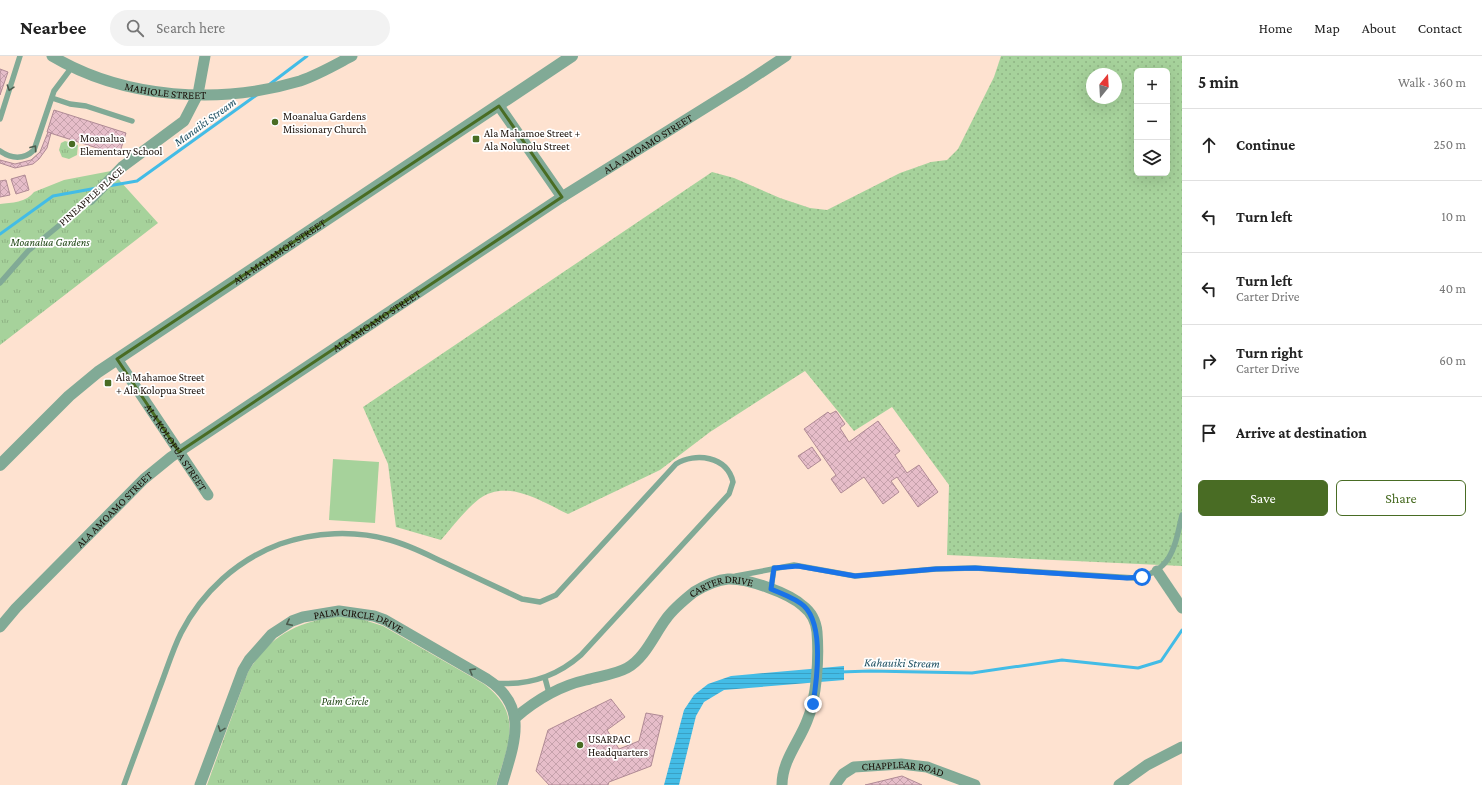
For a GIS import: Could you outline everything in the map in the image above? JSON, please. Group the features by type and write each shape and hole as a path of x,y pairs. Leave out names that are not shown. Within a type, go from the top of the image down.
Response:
{"street":[{"name":"MAHIOLE STREET","path":"52,56 72,67 129,87 151,91 198,94 243,92 280,86 321,72 352,56"},
{"name":"PINEAPPLE PLACE","path":"90,200 116,174 184,121 198,94 205,56"},
{"name":"ALA MAHAMOE STREET","path":"0,465 84,383 117,359 572,56"},
{"name":"ALA AMOAMO STREET","path":"0,627 16,608 144,479 179,452 562,197 786,56"},
{"path":"499,106 562,197"},
{"name":"ALA KOLOPUA STREET","path":"117,359 208,495"},
{"path":"1157,571 1182,608"},
{"name":"CARTER DRIVE","path":"515,718 549,693 574,683 621,671 632,665 640,657 667,618 680,604 705,586 726,579 749,581 771,589 803,605 812,617 817,631 816,684 810,714 786,765 782,785"},
{"name":"PALM CIRCLE DRIVE","path":"200,785 243,670 249,660 272,634 303,617 339,611 374,616 385,620 494,683 509,701 515,718 516,737 502,785"},
{"path":"1119,785 1147,765 1182,747"},
{"name":"CHAPPLEAR ROAD","path":"835,785 843,774 854,767 901,764 927,767 975,785"}],"lane":[{"path":"0,119 20,56"},
{"path":"0,151 16,158 26,156 34,150 57,85 72,67"},
{"path":"52,98 70,104 86,106 132,121"},
{"name":"PINEAPPLE PLACE","path":"0,283 28,251 90,200"},
{"path":"124,785 174,648 189,619 198,605 220,581 246,561 260,553 288,542 317,535 347,534 376,537 405,545 522,599 540,602 556,595 676,464 688,458 702,456 714,460 722,466 732,478 730,494 580,655 564,668 545,678 514,684 494,683"},
{"path":"726,579 774,568 798,566 855,576 936,569 975,568 1127,578 1142,577 1157,571 1171,555 1182,515"},
{"path":"771,589 774,568"},
{"path":"545,678 549,693"}],"highlighted area":[{"path":"499,106 562,197 179,452 117,359"}],"green space":[{"path":"1001,56 1182,56 1182,566 947,555 949,485 892,407 854,431 805,371 710,432 660,470 568,514 536,498 513,491 501,491 490,493 474,503 441,540 396,527 388,464 363,407 712,172 734,178 780,198 810,208 827,210 900,173 931,162 947,160 958,149 994,77"},
{"path":"65,141 78,145 77,155 69,159 62,157 59,150 61,143"},
{"name":"Moanalua Gardens","path":"111,171 158,223 0,345 0,204 23,200 34,192 64,180"},
{"path":"333,459 379,462 375,523 329,520"},
{"name":"Palm Circle","path":"339,616 361,619 383,626 484,684 496,695 504,707 509,719 510,731 505,757 496,785 207,785 248,672 257,659 266,648 286,632 310,622"}],"water":[{"path":"844,666 844,680 724,690 704,702 696,716 679,785 664,785 684,710 694,695 708,684 731,676"}],"building":[{"path":"0,69 8,72 0,95"},
{"path":"54,110 126,133 119,155 47,132"},
{"path":"48,132 51,133 47,148 39,159 33,164 15,168 0,163 0,160 15,164 31,160 40,152"},
{"path":"25,175 29,190 16,194 11,179"},
{"path":"6,180 10,195 0,197 0,181"},
{"path":"836,411 845,424 840,428 849,442 878,421 900,451 895,455 907,473 919,465 938,492 918,507 897,477 891,481 899,492 883,504 864,477 841,493 831,479 836,475 804,429 828,412 830,414"},
{"path":"812,447 821,460 808,469 798,456"},
{"name":"USARPAC Headquarters","path":"611,699 625,717 607,730 619,749 639,741 646,713 663,716 651,766 609,782 608,785 549,785 536,771 548,730"},
{"path":"902,776 922,785 865,785"}],"waterway":[{"name":"Manaiki Stream","path":"270,84 307,56"},
{"name":"Manaiki Stream","path":"108,186 137,181 258,94"},
{"name":"Manaiki Stream","path":"0,234 53,196 97,188"},
{"name":"Kahauiki Stream","path":"840,672 870,671 972,673 1062,660 1138,668 1161,661 1182,630"}],"place":[{"name":"Moanalua Gardens Missionary Church","path":"275,122"},
{"name":"Ala Mahamoe Street + Ala Nolunolu Street","path":"476,139"},
{"name":"Moanalua Elementary School","path":"72,144"},
{"name":"Ala Mahamoe Street + Ala Kolopua Street","path":"108,383"},
{"name":"USARPAC Headquarters","path":"580,745"}],"route":[{"path":"813,704 816,684 817,631 815,624 808,610 803,605 771,589 774,568 794,565 855,576 936,569 975,568 1127,578 1142,577"}]}
